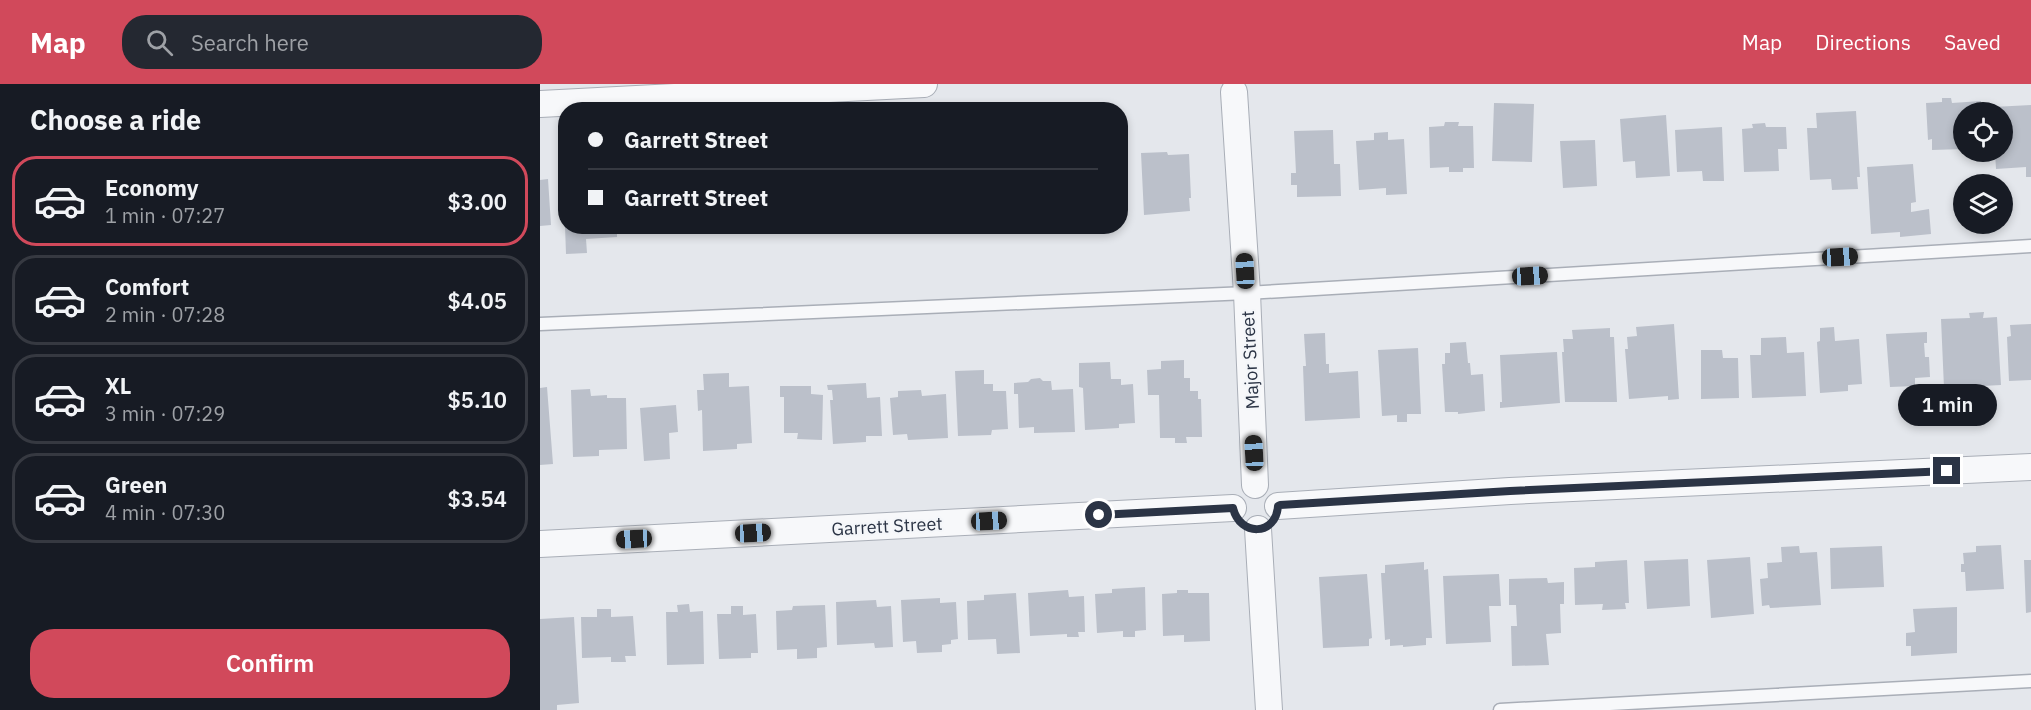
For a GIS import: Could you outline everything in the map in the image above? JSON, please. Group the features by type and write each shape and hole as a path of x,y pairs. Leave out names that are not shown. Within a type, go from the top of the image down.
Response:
{"street":[{"path":"578,102 924,84"},
{"name":"Major Street","path":"1233,87 1247,293 1256,485"},
{"path":"540,104 558,103"},
{"path":"1278,506 1521,490 2031,467"},
{"path":"1256,485 1268,489 1276,499 1278,506 1274,519 1264,528 1258,529 1250,529 1238,521 1233,508 1237,494 1248,486 1256,485"},
{"name":"Garrett Street","path":"540,544 1233,508"},
{"path":"1258,529 1269,710"}],"lane":[{"path":"540,324 1247,293 2031,246"},
{"path":"1500,710 2031,681"}],"building":[{"path":"1942,98 1951,98 1953,103 1953,149 1932,150 1932,139 1928,140 1926,103 1942,102"},
{"path":"1494,103 1534,104 1532,162 1492,161"},
{"path":"2031,105 2031,177 2026,177 2026,167 1996,169 1996,162 2013,162 2013,106"},
{"path":"1856,111 1860,177 1857,177 1858,189 1832,190 1831,179 1810,180 1807,128 1817,128 1816,113"},
{"path":"1666,115 1670,176 1636,178 1635,161 1623,162 1620,119"},
{"path":"1445,122 1459,122 1458,126 1473,126 1474,168 1463,168 1463,172 1449,172 1449,167 1430,168 1429,127 1444,126"},
{"path":"1765,123 1766,127 1786,127 1787,149 1778,149 1779,171 1744,172 1742,129 1753,128 1752,124"},
{"path":"1722,127 1724,181 1703,181 1702,171 1677,172 1675,130"},
{"path":"1333,130 1334,164 1340,164 1341,196 1297,197 1297,185 1291,185 1291,173 1296,173 1294,131"},
{"path":"1388,132 1388,140 1404,139 1407,194 1386,195 1386,188 1359,190 1356,141 1374,140 1374,133"},
{"path":"1595,140 1597,186 1563,188 1560,141"},
{"path":"1167,152 1168,155 1189,154 1190,211 1144,215 1141,153"},
{"path":"1913,164 1916,202 1911,203 1911,212 1929,209 1931,234 1900,237 1900,232 1871,234 1867,167"},
{"path":"548,179 551,225 540,226 540,180"},
{"path":"565,234 617,234 617,237 586,239 587,253 566,254"},
{"path":"1984,312 1983,318 1997,317 2001,385 1944,388 1941,319 1970,318 1969,313"},
{"path":"1674,324 1679,399 1668,400 1668,396 1629,399 1625,349 1628,349 1627,337 1637,336 1636,327"},
{"path":"2031,324 2031,380 2009,381 2007,337 2011,336 2010,325"},
{"path":"1834,327 1835,341 1859,339 1862,384 1848,385 1848,391 1820,393 1817,342 1820,341 1820,328"},
{"path":"1610,328 1610,337 1614,337 1617,402 1565,402 1563,339 1573,339 1572,330"},
{"path":"1927,332 1927,343 1924,343 1925,357 1929,357 1930,377 1915,378 1915,386 1890,387 1886,334"},
{"path":"1325,333 1326,364 1329,364 1329,373 1358,371 1360,418 1305,421 1304,334"},
{"path":"1786,337 1787,353 1804,352 1806,396 1752,398 1750,355 1761,355 1761,338"},
{"path":"1466,342 1471,375 1483,374 1485,411 1458,414 1458,412 1445,412 1442,364 1445,364 1445,353 1450,353 1450,343"},
{"path":"1418,348 1421,414 1407,414 1407,422 1397,422 1397,415 1382,416 1378,350"},
{"path":"1701,350 1722,350 1723,358 1738,358 1739,398 1701,399"},
{"path":"1557,352 1560,403 1500,408 1500,402 1502,402 1500,355"},
{"path":"1184,360 1184,378 1190,378 1190,391 1198,391 1198,399 1201,399 1202,437 1186,437 1187,443 1175,443 1175,438 1160,438 1159,395 1148,395 1147,370 1161,369 1161,361"},
{"path":"1110,362 1111,379 1121,379 1121,385 1133,384 1135,423 1119,424 1119,428 1085,430 1083,388 1079,387 1079,363"},
{"path":"984,370 984,384 993,384 993,391 1006,391 1008,429 992,430 991,435 958,436 955,371"},
{"path":"729,373 729,387 749,386 752,443 737,444 737,449 703,451 702,410 698,411 697,390 704,390 703,374"},
{"path":"1040,378 1043,381 1051,381 1052,390 1073,389 1075,432 1034,433 1034,427 1019,428 1018,394 1014,394 1014,383"},
{"path":"866,383 867,398 880,397 882,436 866,436 866,442 833,444 830,400 833,400 832,390 828,390 827,385"},
{"path":"780,386 811,386 811,394 823,395 822,440 797,439 798,433 784,433 784,397 780,397"},
{"path":"547,387 553,464 540,465 540,388"},
{"path":"590,389 591,396 607,395 607,398 626,398 627,449 599,450 599,456 573,457 571,390"},
{"path":"921,390 922,396 946,394 948,438 908,440 907,434 893,435 890,398 898,397 898,391"},
{"path":"676,405 678,432 669,433 670,459 644,461 640,408"},
{"path":"2001,545 2004,589 1966,591 1965,572 1961,572 1961,564 1964,564 1963,553 1976,552 1976,546"},
{"path":"1799,546 1800,553 1817,552 1821,605 1770,608 1769,605 1762,606 1760,579 1768,578 1767,563 1782,562 1781,547"},
{"path":"1882,546 1884,587 1831,589 1830,548"},
{"path":"1750,557 1754,614 1711,618 1707,560"},
{"path":"1688,559 1690,606 1647,609 1644,561"},
{"path":"1627,560 1629,603 1625,603 1626,609 1602,610 1603,604 1575,605 1574,568 1595,567 1595,562"},
{"path":"2024,560 2031,560 2031,612 2026,613"},
{"path":"1424,562 1424,570 1428,569 1432,638 1426,638 1426,645 1390,646 1390,639 1385,640 1381,573 1385,573 1385,565"},
{"path":"1367,574 1372,638 1369,639 1369,646 1323,648 1319,577"},
{"path":"1499,574 1501,606 1489,606 1491,642 1446,644 1443,576"},
{"path":"1547,578 1548,583 1564,582 1564,604 1560,604 1561,633 1546,634 1549,665 1512,666 1511,626 1517,626 1516,605 1509,605 1509,579"},
{"path":"1145,587 1146,630 1135,631 1135,637 1123,637 1123,631 1097,633 1095,594 1112,593 1112,589"},
{"path":"1068,590 1069,597 1084,596 1085,632 1078,632 1079,637 1067,637 1067,634 1030,636 1028,593"},
{"path":"1177,590 1188,590 1188,593 1209,593 1210,641 1184,642 1184,635 1163,636 1162,594 1177,593"},
{"path":"1016,593 1020,653 997,654 996,639 968,640 967,601 984,600 984,595"},
{"path":"940,598 940,603 956,602 958,639 951,640 951,644 942,645 942,652 917,653 916,641 903,642 901,600"},
{"path":"876,600 877,607 891,606 893,647 875,648 874,643 837,645 836,602"},
{"path":"689,604 690,612 703,611 704,664 667,665 666,612 678,612 677,605"},
{"path":"825,605 827,647 817,648 817,658 797,659 797,649 777,650 776,611 792,610 793,606"},
{"path":"731,606 743,606 743,615 756,614 758,653 751,653 751,658 719,659 717,614 731,614"},
{"path":"1957,607 1957,653 1911,656 1911,646 1906,646 1906,633 1915,632 1913,609"},
{"path":"597,609 611,609 611,617 633,616 636,656 625,656 626,662 611,662 611,657 582,658 581,617 597,617"},
{"path":"574,617 579,703 557,705 557,710 540,710 540,619"}],"route":[{"path":"1099,515 1233,508 1238,521 1250,529 1258,529 1270,524 1280,505 1510,491 1947,471"}]}
